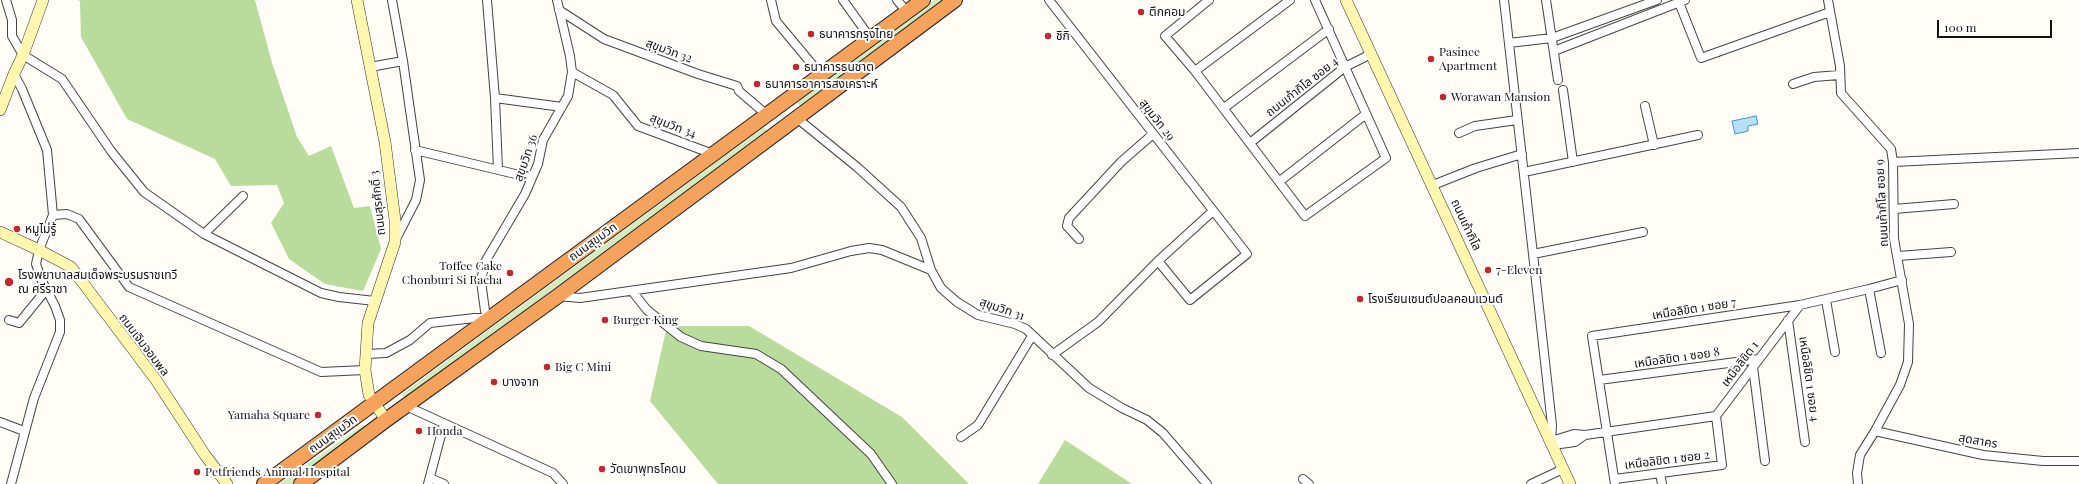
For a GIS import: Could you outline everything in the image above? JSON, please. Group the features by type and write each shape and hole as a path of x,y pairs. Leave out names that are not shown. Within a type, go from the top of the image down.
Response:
{"highway":[{"name":"ถนนสุขุมวิท","path":"264,484 923,0"},
{"name":"ถนนสุขุมวิท","path":"301,484 386,420 558,296 798,119 955,0"}],"main road":[{"path":"0,110 23,55 43,0"},
{"name":"ถนนสุรศักดิ์ 3","path":"357,0 385,142 395,220 395,242 374,301 368,323 365,370 369,395 373,404 386,420"},
{"name":"ถนนเก้ากิโล","path":"1346,0 1433,185 1570,484"},
{"name":"ถนนเจิมจอมพล","path":"0,232 71,267 156,380 205,455 227,484"}],"street":[{"path":"6,0 12,20 12,36 23,55 62,79 111,151 144,192 204,234 321,293 339,298 374,301"},
{"path":"392,0 403,61 420,180 416,200 395,242"},
{"path":"487,0 495,98 498,169"},
{"name":"สุขุมวิท 36","path":"488,318 485,310 481,281 485,262 525,194 538,164 543,140 568,96 572,72 570,56 557,0"},
{"path":"771,0 776,21 820,75"},
{"path":"843,0 870,39"},
{"path":"897,0 907,12"},
{"name":"สุขุมวิท 29","path":"1049,0 1247,254 1190,300 1158,261"},
{"path":"1209,0 1165,36 1196,71 1305,216 1386,158 1315,0"},
{"path":"1196,71 1290,0"},
{"path":"1504,0 1534,254 1552,425 1552,443 1574,434 1585,436 1716,416"},
{"path":"1546,0 1558,80"},
{"path":"1509,43 1552,38 1657,0"},
{"name":"ถนนเก้ากิโล ซอย 9","path":"1828,0 1839,60 1840,89 1844,98 1891,149 1893,162 1894,239 1909,324 1908,362 1900,385 1875,432 1860,455 1857,473 1858,484"},
{"path":"1554,51 1668,3 1680,1 1701,58 1830,12"},
{"name":"สุขุมวิท 32","path":"559,10 604,39 698,74 737,86 739,91 767,115"},
{"path":"1224,108 1329,29"},
{"name":"ถนนเก้ากิโล ซอย 4","path":"1250,143 1345,67 1371,54"},
{"path":"370,67 403,61"},
{"name":"สุขุมวิท 34","path":"572,72 613,95 638,126 713,154"},
{"path":"11,484 34,398 60,332 60,320 36,264 39,250 53,215 47,150 22,89 14,74"},
{"path":"1793,84 1814,77 1839,75"},
{"path":"1563,90 1573,162"},
{"path":"495,98 562,107"},
{"path":"1645,106 1654,145"},
{"path":"1280,181 1366,114"},
{"name":"สุขุมวิท 31","path":"798,119 857,167 901,207 921,238 931,270 941,288 957,302 978,315 1015,324 1026,330 1089,388 1122,408 1147,420 1163,433 1207,484"},
{"path":"1459,133 1475,126 1517,120"},
{"path":"1079,239 1067,226 1069,218 1121,162 1153,134"},
{"path":"1524,172 1698,136"},
{"path":"415,150 532,178"},
{"path":"1893,162 2079,153"},
{"path":"1433,185 1476,168 1522,154"},
{"path":"204,234 243,196"},
{"path":"1894,209 1954,204"},
{"path":"1052,355 1098,322 1158,261 1213,211"},
{"path":"53,215 66,214 79,219 129,287 321,372 365,370"},
{"path":"1534,254 1643,232"},
{"path":"558,296 580,298 791,268 851,251 869,248 882,250 931,270"},
{"path":"1898,256 1951,252"},
{"path":"1800,305 1826,300 1902,280"},
{"path":"1869,289 1880,353"},
{"path":"9,320 19,323 46,290"},
{"path":"632,291 647,310 681,338 701,346 756,354 781,369 871,454 892,484"},
{"path":"1826,300 1835,352"},
{"name":"เหนือลิขิต 1","path":"1716,416 1800,305"},
{"name":"เหนือลิขิต 1 ซอย 7","path":"1599,380 1592,336 1800,305"},
{"path":"366,354 386,352 410,340 430,323 488,318"},
{"name":"เหนือลิขิต 1 ซอย 4","path":"1788,320 1805,442"},
{"path":"961,437 978,425 1032,336"},
{"name":"เหนือลิขิต 1 ซอย 8","path":"1599,380 1759,359"},
{"path":"1752,367 1765,461"},
{"path":"1599,380 1615,481"},
{"path":"406,406 553,473 563,484"},
{"name":"เหนือลิขิต 1 ซอย 2","path":"1615,481 1660,473 1722,465 1716,416"},
{"path":"0,422 24,431"},
{"path":"444,424 429,481 444,484"},
{"name":"สุดสาคร","path":"1875,432 1983,455 2043,461 2079,461"},
{"path":"1531,484 1563,468"},
{"path":"1660,473 1662,484"}],"green space":[{"path":"78,0 255,0 272,63 297,137 309,156 331,146 354,208 370,206 381,249 363,291 325,284 289,259 271,223 284,203 277,185 231,186 215,159 127,119 81,37 80,1"},
{"path":"934,0 948,0 802,108 796,102"},
{"path":"764,127 769,133 576,274 404,398 403,397 403,394 406,391"},
{"path":"667,326 749,326 902,417 969,484 718,484 650,401"},
{"path":"363,425 366,427 292,484 279,484"},
{"path":"1065,440 1132,484 1038,484"}],"water":[{"path":"1756,116 1758,124 1748,126 1748,131 1735,134 1732,121"}],"place":[{"name":"ตึกคอม","path":"1141,12"},
{"name":"ธนาคารกรุงไทย","path":"811,34"},
{"name":"ชิกิ","path":"1048,36"},
{"name":"Pasinee Apartment","path":"1431,59"},
{"name":"ธนาคารธนชาต","path":"796,67"},
{"name":"ธนาคารอาคารสงเคราะห์","path":"757,84"},
{"name":"Worawan Mansion","path":"1443,97"},
{"name":"หมูไม่รู้","path":"17,229"},
{"name":"7-Eleven","path":"1488,270"},
{"name":"Toffee Cake Chonburi Si Racha","path":"510,273"},
{"name":"โรงพยาบาลสมเด็จพระบรมราชเทวี ณ ศรีราชา","path":"9,282"},
{"name":"โรงเรียนเซนต์ปอลคอนแวนต์","path":"1360,299"},
{"name":"Burger King","path":"605,320"},
{"name":"Big C Mini","path":"547,367"},
{"name":"บางจาก","path":"494,382"},
{"name":"Yamaha Square","path":"318,415"},
{"name":"Honda","path":"419,431"},
{"name":"วัดเขาพุทธโคดม","path":"602,469"},
{"name":"Petfriends Animal Hospital","path":"197,472"}]}
